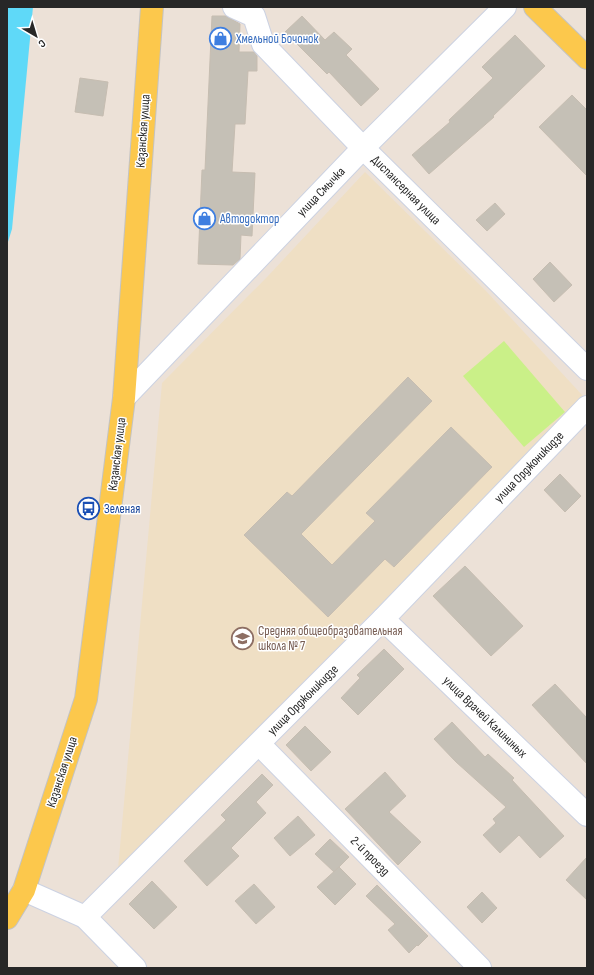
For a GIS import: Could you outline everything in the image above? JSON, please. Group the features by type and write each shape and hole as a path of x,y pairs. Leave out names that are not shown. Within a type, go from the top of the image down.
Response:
{"main road":[{"name":"Казанская улица","path":"24,890 86,700 124,398 152,7"},
{"path":"535,7 587,58"},
{"path":"7,918 24,890"}],"street":[{"name":"Диспансерная улица","path":"234,7 254,16 263,44 363,148 587,369"},
{"name":"улица Смычка","path":"124,398 363,148 504,7"},
{"name":"улица Орджоникидзе","path":"85,917 259,744 584,415"},
{"name":"улица Врачей Калининых","path":"383,619 587,816"},
{"name":"2-й проезд","path":"259,744 480,968"},
{"path":"24,890 85,917 135,968"}],"shaded area":[{"name":"Средняя общеобразовательная школа № 7","path":"365,172 486,291 583,396 575,408 118,869 162,383 268,276"}],"green space":[{"path":"504,341 565,412 524,447 463,376"}],"water":[{"path":"7,7 33,7 12,229 7,245"}],"building":[{"path":"212,16 226,16 240,24 239,52 254,52 257,56 257,71 248,71 245,124 235,124 232,172 255,173 252,236 241,235 240,259 233,265 198,264 202,170 205,170"},
{"path":"302,16 325,40 334,32 352,49 346,55 379,89 361,106 329,72 327,74 285,32"},
{"path":"515,35 545,66 493,116 494,117 429,174 412,155 450,122 449,120 493,78 482,67"},
{"path":"80,78 108,82 103,116 75,112"},
{"path":"572,95 587,110 587,176 539,127"},
{"path":"495,203 505,214 487,231 476,220"},
{"path":"550,262 572,285 554,302 533,279"},
{"path":"408,377 432,401 301,534 332,565 375,521 366,513 451,427 492,467 394,567 385,559 328,617 244,535 287,492 292,496"},
{"path":"560,474 581,496 565,512 544,490"},
{"path":"465,566 523,626 491,656 433,596"},
{"path":"384,649 404,669 358,715 341,698 360,678 357,675"},
{"path":"555,684 587,718 587,764 532,705"},
{"path":"452,722 485,757 488,754 514,778 512,780 564,836 540,858 519,835 500,853 483,835 496,823 493,819 506,807 456,762 434,739"},
{"path":"305,726 331,752 311,771 286,745"},
{"path":"385,772 406,796 389,812 421,842 398,865 345,809"},
{"path":"262,774 273,785 256,802 266,813 231,848 239,856 207,886 184,861 226,820 221,815"},
{"path":"298,816 315,835 290,856 274,838"},
{"path":"330,839 349,857 334,872 315,854"},
{"path":"587,857 587,900 566,880"},
{"path":"339,867 356,884 335,905 317,887"},
{"path":"152,881 177,907 154,929 129,904"},
{"path":"254,884 275,907 256,924 235,901"},
{"path":"377,885 428,936 409,953 388,930 395,924 366,896"},
{"path":"482,892 497,908 482,923 467,907"}],"place":[{"name":"Хмельной Бочонок","path":"220,39"},
{"name":"Автодоктор","path":"204,219"},
{"name":"Зеленая","path":"89,509"},
{"name":"Средняя общеобразовательная школа № 7","path":"242,638"}]}
